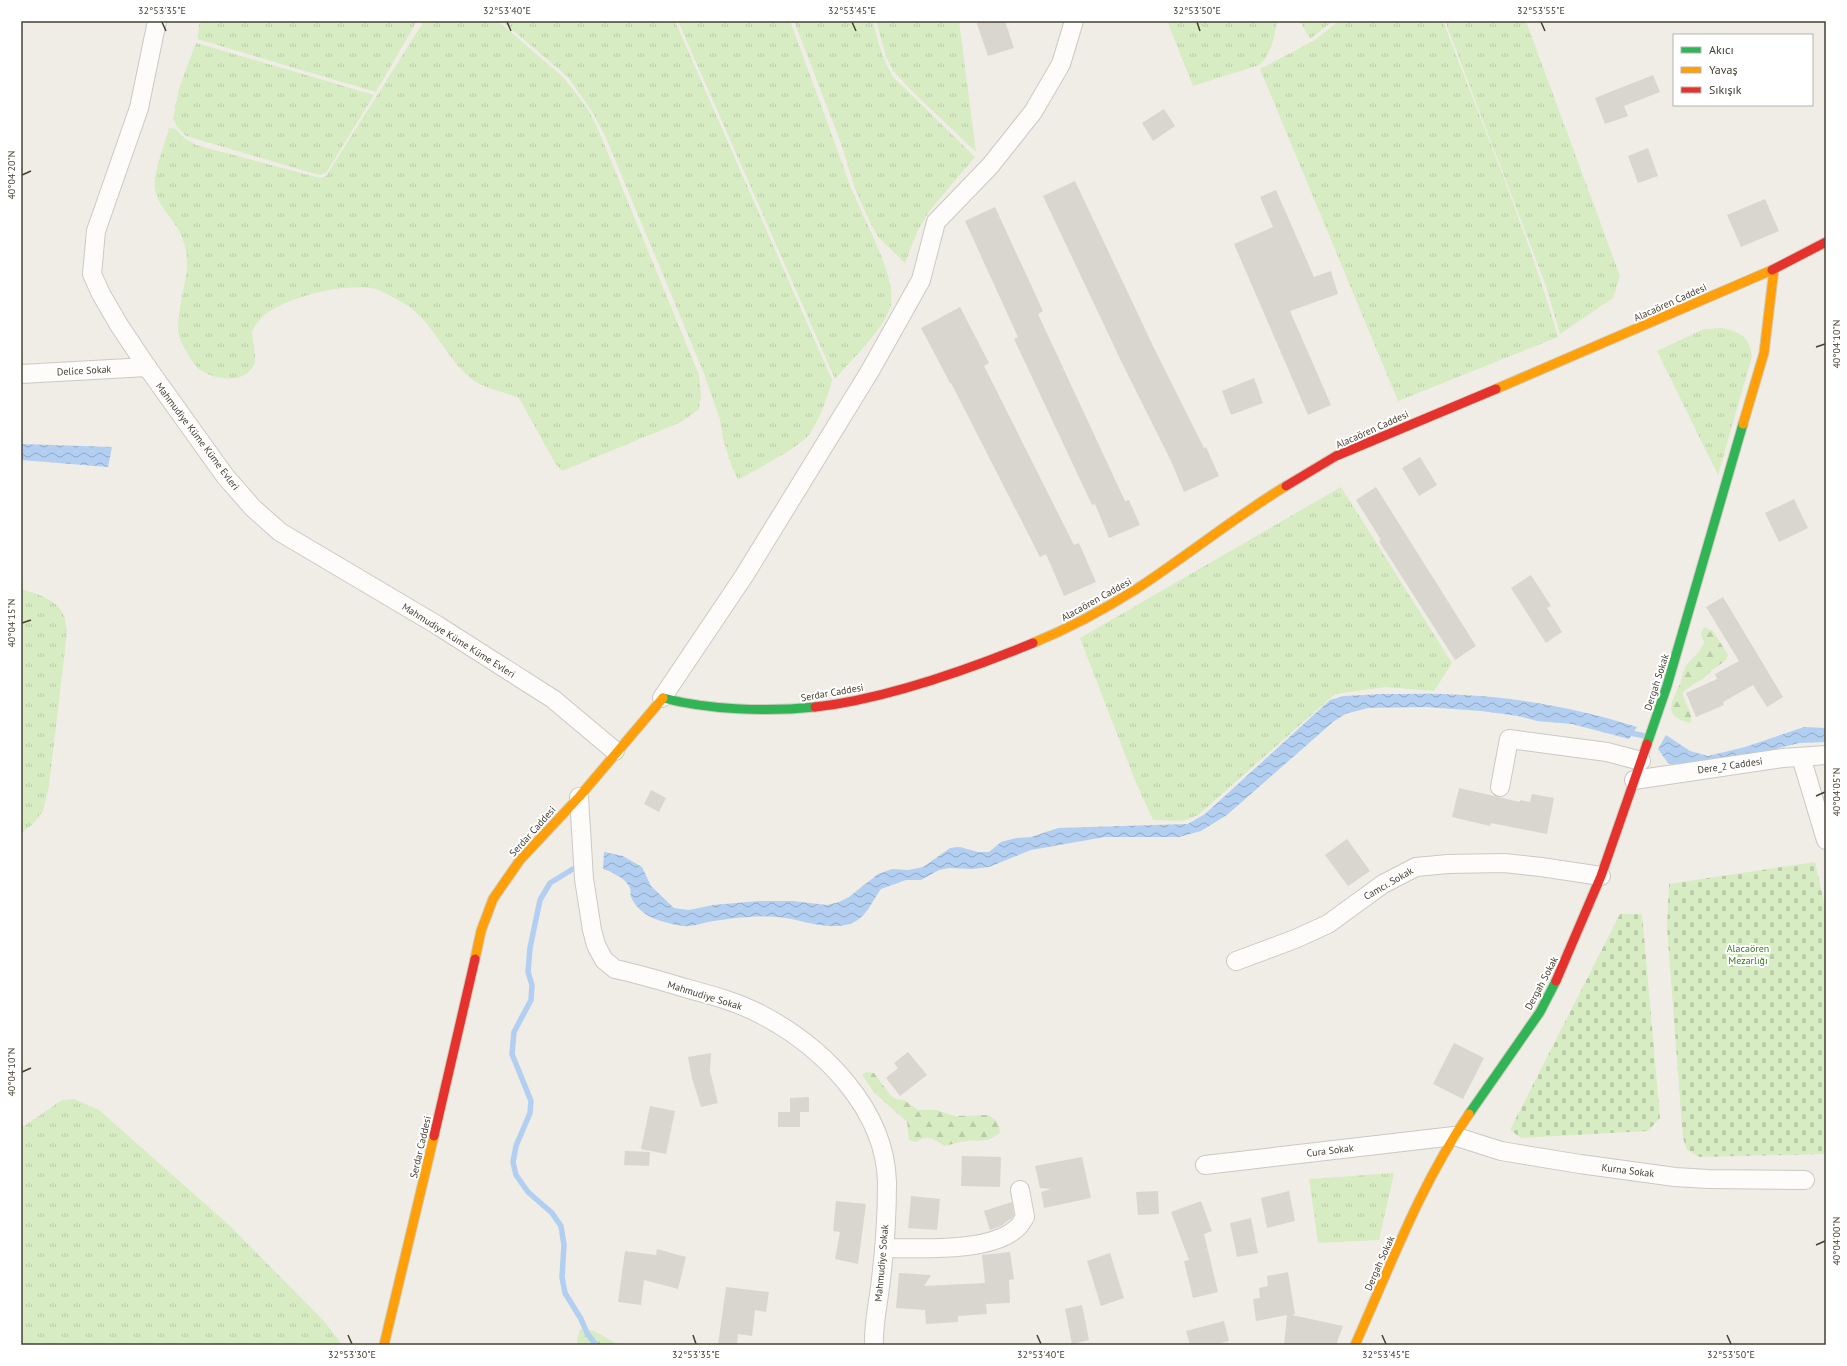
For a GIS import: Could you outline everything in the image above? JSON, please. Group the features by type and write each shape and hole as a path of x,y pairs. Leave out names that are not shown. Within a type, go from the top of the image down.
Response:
{"street":[{"name":"Mahmudiye Küme Küme Evleri","path":"157,21 140,108 96,231 92,274 101,294 147,367 225,476 253,508 280,532 437,625 553,699 615,751"},
{"path":"662,698 744,576 870,372 921,280 936,222 990,166 1033,112 1061,64 1074,21"},
{"name":"Alacaören Caddesi","path":"1004,655 1057,633 1100,611 1151,579 1270,496 1336,456 1378,437 1561,362 1774,269 1826,242"},
{"name":"Dergah Sokak","path":"1355,1345 1417,1205 1454,1136 1540,1012 1562,969 1601,876 1656,718 1691,605 1764,353 1774,269"},
{"name":"Delice Sokak","path":"21,374 147,367"},
{"name":"Serdar Caddesi","path":"384,1345 396,1301 481,931 493,899 503,883 533,845 579,797 615,751 662,698 682,703 710,706 787,710 834,705 914,686 1004,655"},
{"path":"1500,787 1508,739 1642,758"},
{"name":"Dere_2 Caddesi","path":"1634,780 1801,757 1826,755"},
{"path":"1801,757 1826,840"},
{"name":"Mahmudiye Sokak","path":"579,797 584,879 596,945 604,960 615,969 730,1000 762,1015 803,1042 831,1065 851,1088 868,1116 882,1154 887,1182 884,1248 874,1345"},
{"name":"Camcı. Sokak","path":"1236,960 1295,939 1328,924 1383,884 1416,867 1448,864 1504,863 1601,876"},
{"name":"Cura Sokak","path":"1205,1165 1454,1136"},
{"name":"Kurna Sokak","path":"1454,1136 1501,1151 1675,1177 1708,1179 1805,1180"},
{"path":"884,1248 953,1248 989,1242 1018,1227 1025,1217 1020,1190"}],"green space":[{"path":"200,21 417,21 376,92 197,39"},
{"path":"424,21 498,21 564,78 587,108 598,129 699,375 701,395 699,409 681,422 562,471 555,463 519,398 485,386 472,379 459,367 423,319 414,311 403,303 379,290 363,287 333,289 301,297 273,309 263,316 252,331 255,360 252,368 247,374 231,378 214,376 199,369 191,359 181,342 178,332 179,312 187,269 187,257 180,232 162,206 155,190 155,176 169,128 176,129 184,138 196,145 320,178 326,176"},
{"path":"502,21 675,21 832,380 825,402 814,427 806,438 790,450 738,480 731,465 723,439 720,419 703,371 606,138 593,113 568,77"},
{"path":"678,21 790,21 849,183 884,264 892,296 890,308 880,326 866,345 835,379"},
{"path":"794,21 873,21 883,57 894,78 975,157 930,210 918,230 905,263 878,237 870,222 855,189 842,146"},
{"path":"876,21 959,21 976,152 893,71 886,56"},
{"path":"1167,21 1277,21 1274,39 1267,56 1259,65 1193,86"},
{"path":"1300,21 1333,21 1310,39"},
{"path":"1339,21 1443,21 1519,218 1558,337 1398,401 1260,69 1315,40"},
{"path":"1445,21 1526,21 1620,276 1613,298 1560,334 1546,286"},
{"path":"196,43 374,95 326,173 319,175 186,136 178,128 173,119 179,88"},
{"path":"1722,328 1734,331 1743,336 1749,344 1752,356 1718,475 1657,351 1704,329"},
{"path":"1341,487 1452,663 1434,691 1385,687 1335,694 1198,815 1183,821 1153,820 1134,778 1080,638"},
{"path":"21,589 45,597 56,604 64,616 67,632 49,786 43,811 33,824 21,833"},
{"path":"1704,627 1713,631 1728,655 1726,660 1712,670 1703,679 1682,693 1691,715 1691,723 1676,717 1672,713 1671,708 1674,696 1681,682 1682,674 1686,666 1704,643 1701,634"},
{"name":"Alacaören Mezarlığı","path":"1815,862 1826,911 1826,1154 1700,1157 1687,1150 1683,1138 1667,927 1669,884"},
{"path":"1620,914 1642,914 1660,1118 1648,1131 1521,1138 1510,1130"},
{"path":"866,1072 874,1073 891,1096 896,1099 904,1100 918,1110 936,1110 955,1116 988,1115 995,1119 999,1126 1000,1133 986,1140 964,1141 945,1146 931,1138 921,1139 916,1142 909,1140 907,1122 874,1092 862,1075"},
{"path":"74,1099 99,1110 229,1225 322,1319 339,1340 341,1345 21,1345 21,1128 62,1100"},
{"path":"1394,1173 1379,1240 1318,1243 1309,1179"},
{"path":"580,1329 592,1330 619,1345 579,1345 577,1340"}],"water":[{"path":"21,444 112,447 108,467 21,460"},
{"path":"1382,694 1454,694 1486,696 1551,705 1637,727 1629,739 1572,724 1537,721 1518,716 1481,711 1425,707 1368,708 1345,714 1333,722 1227,815 1201,831 1179,837 1105,837 1031,850 989,867 972,869 949,868 939,870 921,880 906,880 881,889 862,917 852,923 843,925 824,926 786,918 761,916 711,921 690,926 670,923 654,919 642,911 633,901 628,884 622,878 603,869 604,852 623,856 642,867 651,886 674,908 689,910 713,905 759,901 793,901 827,905 839,902 849,897 878,874 892,869 908,870 923,867 950,848 960,847 978,852 989,852 1001,842 1016,838 1031,837 1058,828 1188,824 1205,814 1330,700 1344,696"},
{"path":"1804,727 1826,728 1826,742 1799,743 1779,748 1761,755 1683,768 1668,763 1658,749 1666,735 1690,751 1708,756 1745,747"}],"building":[{"path":"976,21 1005,21 1014,48 988,56"},
{"path":"1653,75 1660,92 1624,106 1628,116 1605,124 1595,98"},
{"path":"1164,109 1175,126 1153,141 1142,123"},
{"path":"1648,148 1658,176 1638,183 1628,156"},
{"path":"1075,181 1154,348 1204,448 1206,447 1219,476 1184,492 1171,461 1122,363 1043,196"},
{"path":"1276,190 1314,277 1331,271 1338,294 1290,311 1331,405 1308,415 1234,244 1273,227 1260,197"},
{"path":"1765,199 1779,231 1741,247 1727,215"},
{"path":"995,207 1043,311 1038,314 1125,501 1129,500 1140,525 1109,538 1095,504 1092,505 1014,339 1018,337 965,221"},
{"path":"960,307 989,363 984,366 1074,545 1079,543 1096,582 1064,596 1046,554 1040,557 951,383 921,328"},
{"path":"1254,378 1263,403 1231,415 1222,391"},
{"path":"1420,457 1437,485 1419,496 1402,468"},
{"path":"1376,487 1476,646 1455,660 1379,541 1381,540 1356,500"},
{"path":"1794,499 1808,528 1779,542 1765,513"},
{"path":"1531,575 1551,606 1547,608 1562,632 1546,643 1511,588"},
{"path":"1723,597 1783,697 1767,707 1753,685 1723,702 1724,705 1696,717 1686,693 1717,679 1715,674 1739,661 1706,607"},
{"path":"1459,788 1520,802 1520,800 1530,802 1532,794 1554,798 1547,834 1491,823 1490,826 1452,817"},
{"path":"651,790 666,798 659,812 644,804"},
{"path":"1347,839 1370,871 1348,886 1325,855"},
{"path":"1454,1043 1484,1058 1463,1099 1433,1084"},
{"path":"908,1052 927,1075 900,1096 886,1078 898,1068 894,1063"},
{"path":"711,1053 710,1071 718,1103 701,1107 692,1078 688,1057"},
{"path":"809,1097 809,1112 790,1112 790,1098"},
{"path":"650,1106 675,1111 666,1154 641,1149"},
{"path":"778,1112 800,1112 800,1127 778,1127"},
{"path":"625,1151 650,1152 649,1166 624,1165"},
{"path":"962,1156 1001,1157 1000,1187 961,1186"},
{"path":"1082,1157 1091,1198 1044,1208 1041,1192 1051,1189 1040,1188 1035,1166"},
{"path":"1158,1191 1159,1214 1138,1215 1136,1192"},
{"path":"1289,1191 1295,1221 1267,1228 1261,1198"},
{"path":"911,1196 940,1199 937,1230 908,1228"},
{"path":"836,1201 866,1204 858,1264 835,1259 840,1232 833,1231"},
{"path":"1201,1201 1212,1231 1204,1234 1218,1292 1193,1298 1184,1261 1189,1260 1171,1212"},
{"path":"1012,1202 1014,1215 1012,1218 1001,1226 990,1230 984,1211"},
{"path":"1251,1218 1258,1253 1237,1257 1230,1223"},
{"path":"657,1249 686,1257 678,1289 644,1280 641,1305 618,1302 625,1251 656,1255"},
{"path":"1010,1252 1014,1279 1009,1280 1010,1303 986,1304 987,1314 958,1316 958,1322 926,1324 925,1310 896,1308 899,1273 931,1275 924,1286 985,1283 982,1255"},
{"path":"1110,1253 1124,1298 1101,1306 1087,1261"},
{"path":"1288,1272 1295,1314 1292,1315 1343,1326 1336,1345 1284,1345 1287,1315 1256,1321 1253,1299 1260,1298 1259,1288 1268,1286 1267,1276"},
{"path":"726,1287 769,1292 766,1312 755,1310 752,1336 738,1334 737,1345 718,1345"},
{"path":"1082,1305 1089,1340 1072,1344 1065,1309"},
{"path":"1224,1321 1229,1341 1213,1345 1190,1345 1186,1331"}],"waterway":[{"path":"1626,732 1645,736"},
{"path":"573,869 550,883 540,900 530,948 528,972 532,985 531,1000 514,1032 512,1054 531,1101 530,1113 516,1146 513,1162 516,1175 528,1192 552,1213 561,1226 564,1245 562,1277 565,1293 581,1319 587,1333 596,1345"}],"traffic: fast":[{"path":"1647,744 1667,686 1743,424"},
{"path":"663,698 700,705 739,709 797,709 815,707"},
{"path":"1469,1114 1540,1012 1556,981"}],"traffic: slow":[{"path":"1743,424 1764,353 1774,269"},
{"path":"1496,389 1772,270"},
{"path":"1033,643 1074,625 1126,596 1248,510 1286,486"},
{"path":"475,959 481,931 493,899 520,860 579,797 663,698"},
{"path":"1355,1345 1407,1227 1435,1169 1469,1114"},
{"path":"384,1345 434,1136"}],"traffic: jam":[{"path":"1772,270 1826,242"},
{"path":"1286,486 1336,456 1496,389"},
{"path":"815,707 870,697 926,682 1033,643"},
{"path":"1556,981 1601,876 1647,744"},
{"path":"434,1136 475,959"}]}
